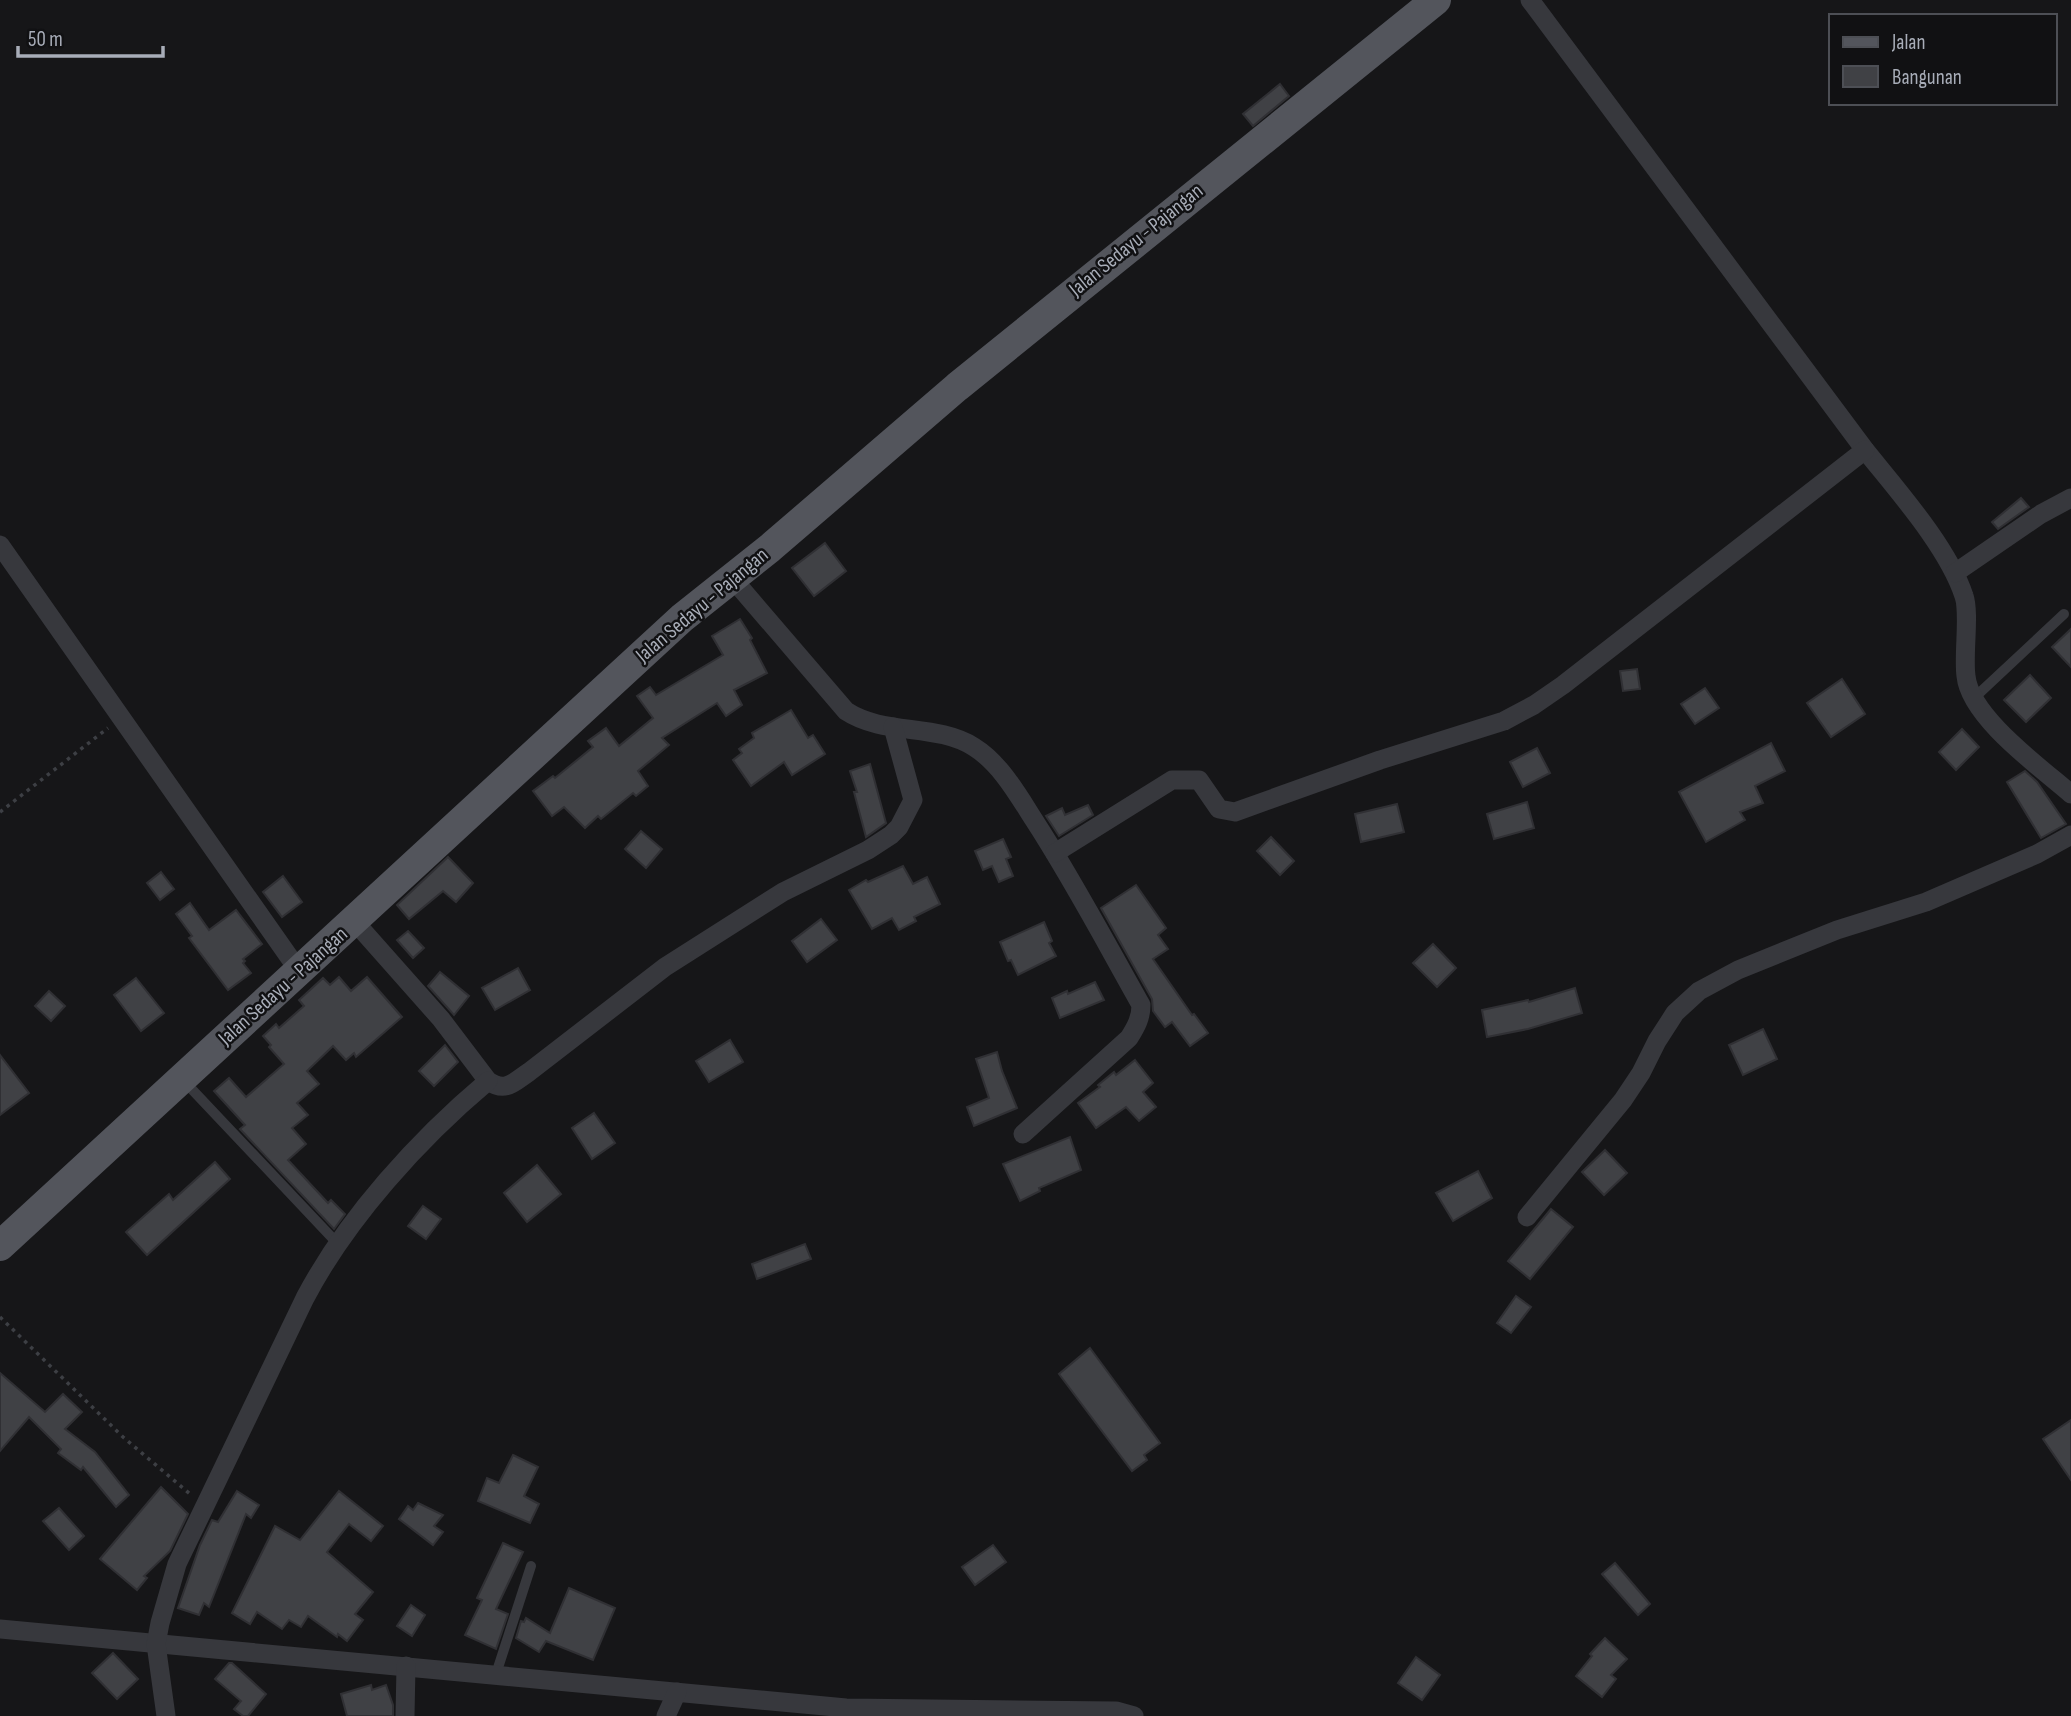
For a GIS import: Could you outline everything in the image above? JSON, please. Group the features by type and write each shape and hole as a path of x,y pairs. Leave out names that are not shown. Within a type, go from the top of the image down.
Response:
{"main road":[{"name":"Jalan Sedayu - Pajangan","path":"0,1246 355,922 682,618 957,387 1436,0"}],"street":[{"path":"1530,0 1865,450 1913,510 1955,573 1966,599 1966,679 1973,699 1982,713 2010,741 2071,794"},
{"path":"1055,853 1172,780 1199,780 1219,809 1235,812 1380,760 1504,721 1563,685 1865,450"},
{"path":"1955,573 2041,514 2071,498"},
{"path":"0,545 299,971"},
{"path":"732,578 839,706 852,715 893,727 952,737 974,747 996,767 1055,853 1141,1005 1141,1015 1129,1038 1023,1134"},
{"path":"355,922 441,1020 488,1081 497,1087 507,1087 665,967 783,892 868,850 899,827 914,800 893,727"},
{"path":"1527,1217 1622,1100 1641,1073 1675,1013 1699,991 1738,970 1824,935 1926,902 2037,854 2071,835"},
{"path":"166,1716 156,1644 177,1564 305,1298 323,1265 386,1180 488,1081"},
{"path":"0,1629 846,1708 1116,1712 1134,1716"},
{"path":"405,1716 406,1666"},
{"path":"666,1716 677,1692"}],"lane":[{"path":"1973,699 2064,614"},
{"path":"181,1078 338,1244"},
{"path":"495,1674 531,1566"}],"path":[{"path":"0,812 121,718"},
{"path":"0,1317 123,1437 205,1506"}],"building":[{"path":"1280,84 1289,96 1253,126 1243,114"},
{"path":"2021,498 2029,507 1998,529 1992,522"},
{"path":"825,543 846,571 814,596 792,568"},
{"path":"740,619 752,638 750,640 767,673 734,690 742,705 726,716 717,703 662,738 669,745 638,771 648,786 636,796 633,793 601,819 598,816 585,828 564,807 552,816 533,791 553,776 555,778 593,747 588,741 606,728 619,746 653,718 637,696 650,687 656,695 723,655 712,636"},
{"path":"2071,629 2071,667 2052,647"},
{"path":"1637,669 1640,689 1623,691 1620,671"},
{"path":"2030,675 2051,698 2026,722 2004,700"},
{"path":"1842,679 1865,714 1831,737 1807,703"},
{"path":"1705,688 1719,708 1695,724 1681,704"},
{"path":"791,710 808,738 813,735 825,754 792,775 784,762 751,786 733,760 742,753 739,749 754,738 752,733"},
{"path":"1962,729 1979,747 1956,770 1939,752"},
{"path":"1771,743 1785,771 1755,786 1763,803 1740,812 1745,820 1706,842 1679,792"},
{"path":"1537,748 1550,773 1523,787 1510,762"},
{"path":"870,764 886,823 866,837 850,771"},
{"path":"2025,771 2037,782 2066,824 2041,838 2007,782"},
{"path":"1527,802 1534,828 1494,839 1487,814"},
{"path":"1397,804 1404,832 1361,842 1355,814"},
{"path":"1088,805 1093,815 1059,836 1046,816 1062,808 1065,815"},
{"path":"641,831 662,849 646,868 625,849"},
{"path":"1271,837 1294,861 1280,875 1257,851"},
{"path":"1003,839 1011,857 1006,859 1013,876 999,882 992,866 983,870 975,851"},
{"path":"448,857 473,883 456,902 443,891 409,919 397,905"},
{"path":"903,866 913,884 927,877 940,904 914,917 916,921 899,930 892,918 872,929 849,890 866,880 868,882"},
{"path":"161,872 174,889 160,900 147,883"},
{"path":"283,876 302,902 282,917 263,892"},
{"path":"1136,885 1166,928 1158,935 1168,949 1153,959 1192,1015 1194,1014 1208,1033 1190,1046 1172,1022 1165,1027 1153,1011 1152,999 1101,908"},
{"path":"190,903 209,930 236,910 262,944 243,959 251,973 228,990 189,938 192,936 176,914"},
{"path":"821,919 837,940 807,962 792,941"},
{"path":"1044,922 1052,941 1049,943 1056,956 1018,975 1000,942"},
{"path":"408,931 424,948 413,958 397,940"},
{"path":"1433,944 1456,968 1437,987 1413,963"},
{"path":"518,968 530,990 495,1010 482,988"},
{"path":"440,972 469,996 454,1015 428,986"},
{"path":"339,977 351,991 367,977 402,1017 356,1057 354,1053 346,1060 333,1046 307,1071 319,1084 297,1103 308,1115 292,1128 306,1144 288,1160 328,1203 331,1200 345,1214 334,1229 240,1129 245,1125 214,1091 229,1078 246,1097 284,1064 263,1036 276,1024 279,1028 304,1006 299,1000 323,978 330,985"},
{"path":"136,978 164,1013 141,1031 114,995"},
{"path":"1095,982 1104,1000 1060,1018 1052,998"},
{"path":"1575,988 1582,1013 1528,1029 1487,1037 1482,1010 1528,1000 1529,1002"},
{"path":"49,991 65,1006 51,1021 35,1006"},
{"path":"1763,1029 1777,1059 1743,1075 1729,1045"},
{"path":"730,1040 743,1062 709,1082 696,1061"},
{"path":"445,1045 458,1062 434,1086 419,1071"},
{"path":"997,1052 1017,1108 974,1126 967,1107 989,1098 976,1059"},
{"path":"0,1055 29,1093 0,1115"},
{"path":"1135,1060 1153,1083 1143,1092 1156,1107 1139,1121 1126,1107 1096,1128 1078,1103 1100,1087 1098,1085 1114,1072 1116,1075"},
{"path":"594,1113 615,1143 592,1159 572,1128"},
{"path":"1070,1137 1081,1170 1039,1188 1040,1191 1020,1201 1003,1164"},
{"path":"1605,1150 1627,1173 1604,1195 1582,1172"},
{"path":"215,1162 230,1179 147,1255 126,1232 169,1194 173,1200"},
{"path":"537,1165 561,1194 527,1222 504,1193"},
{"path":"1478,1171 1492,1198 1453,1221 1436,1193"},
{"path":"423,1206 441,1219 426,1239 408,1226"},
{"path":"1551,1209 1573,1227 1530,1279 1508,1261"},
{"path":"805,1244 811,1259 757,1279 752,1264"},
{"path":"1516,1296 1531,1307 1511,1333 1497,1323"},
{"path":"1090,1348 1160,1443 1144,1455 1147,1460 1132,1471 1059,1374"},
{"path":"0,1373 45,1412 63,1394 82,1412 65,1429 95,1452 129,1495 116,1507 83,1467 81,1470 58,1453 61,1449 29,1417 0,1451"},
{"path":"2071,1420 2071,1480 2043,1439"},
{"path":"513,1455 538,1467 524,1496 539,1504 530,1523 478,1501 487,1478 499,1483"},
{"path":"161,1487 188,1514 170,1551 144,1576 147,1578 137,1590 100,1559"},
{"path":"237,1491 259,1505 251,1518 246,1514 209,1607 204,1603 199,1615 178,1608 200,1545 212,1520 218,1522"},
{"path":"339,1491 383,1526 371,1541 349,1524 327,1552 373,1592 355,1614 363,1620 347,1641 308,1616 301,1627 289,1620 282,1629 257,1612 250,1624 232,1613 275,1526 300,1540"},
{"path":"418,1503 443,1515 434,1526 443,1532 433,1545 399,1519 408,1506 413,1510"},
{"path":"59,1508 84,1536 69,1550 43,1521"},
{"path":"503,1543 523,1552 496,1609 508,1614 496,1649 465,1635 482,1600 477,1598"},
{"path":"993,1545 1006,1562 975,1585 962,1567"},
{"path":"1615,1563 1650,1604 1638,1615 1602,1574"},
{"path":"569,1588 615,1608 593,1660 546,1641 539,1652 516,1638 521,1621 524,1622 526,1618 550,1633"},
{"path":"411,1605 425,1615 412,1636 397,1626"},
{"path":"1605,1638 1627,1659 1611,1675 1616,1679 1602,1697 1576,1676 1592,1656 1590,1654"},
{"path":"113,1653 138,1679 117,1699 92,1673"},
{"path":"1416,1657 1440,1675 1422,1700 1398,1683"},
{"path":"229,1663 266,1694 248,1716 243,1716 234,1709 241,1701 215,1679"},
{"path":"371,1685 372,1690 386,1685 393,1705 393,1716 347,1716 341,1694"}]}
